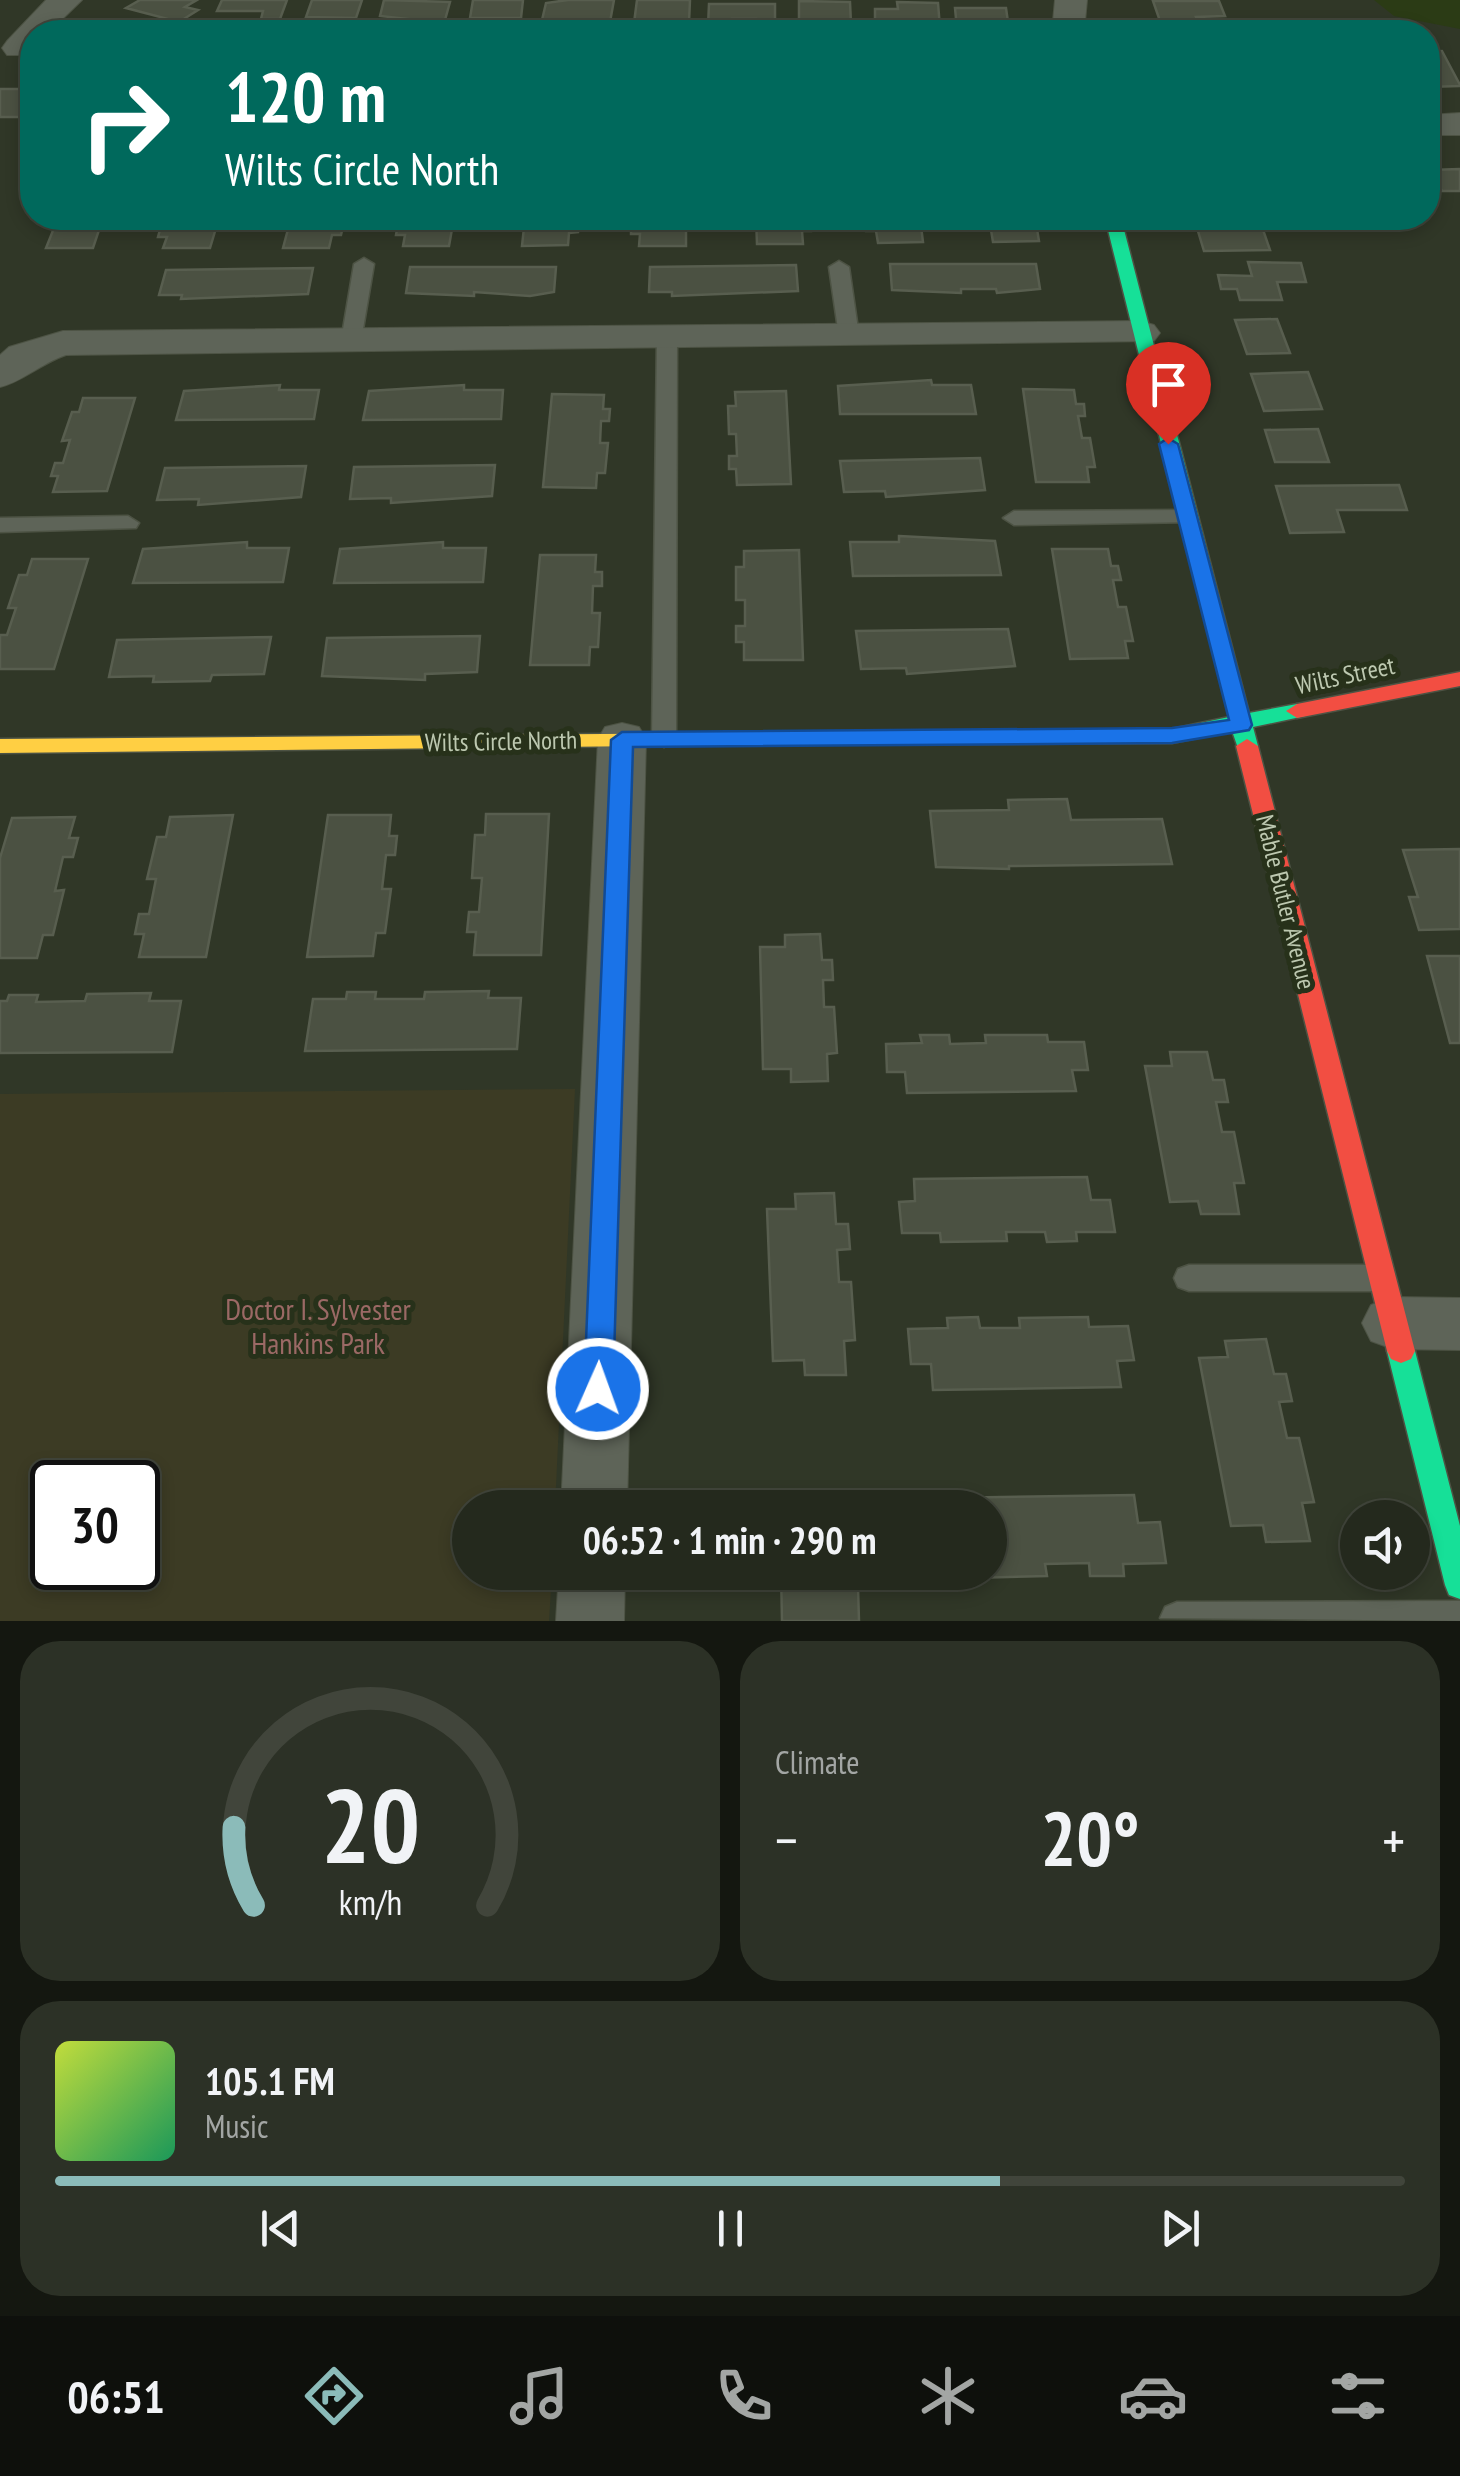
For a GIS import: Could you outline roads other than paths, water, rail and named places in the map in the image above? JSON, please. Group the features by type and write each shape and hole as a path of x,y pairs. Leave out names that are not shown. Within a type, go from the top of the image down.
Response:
{"street":[{"path":"41,20 66,0"},
{"name":"Mable Butler Avenue","path":"1116,230 1460,1586"},
{"path":"0,375 22,356 63,343 1140,334"},
{"name":"Wilts Street","path":"1241,725 1460,679"},
{"name":"Wilts Circle North","path":"0,746 1172,736 1241,725"},
{"path":"595,1490 643,739"},
{"path":"1388,1301 1460,1324"},
{"path":"590,1621 591,1590"}],"lane":[{"path":"351,340 364,264"},
{"path":"839,267 849,336"},
{"path":"643,739 667,338"},
{"path":"1014,518 1187,517"},
{"path":"0,525 128,522"},
{"path":"1189,1278 1388,1301"},
{"path":"1177,1618 1460,1617"}],"park label":[{"name":"Doctor I. Sylvester Hankins Park","path":"318,1327"}]}
